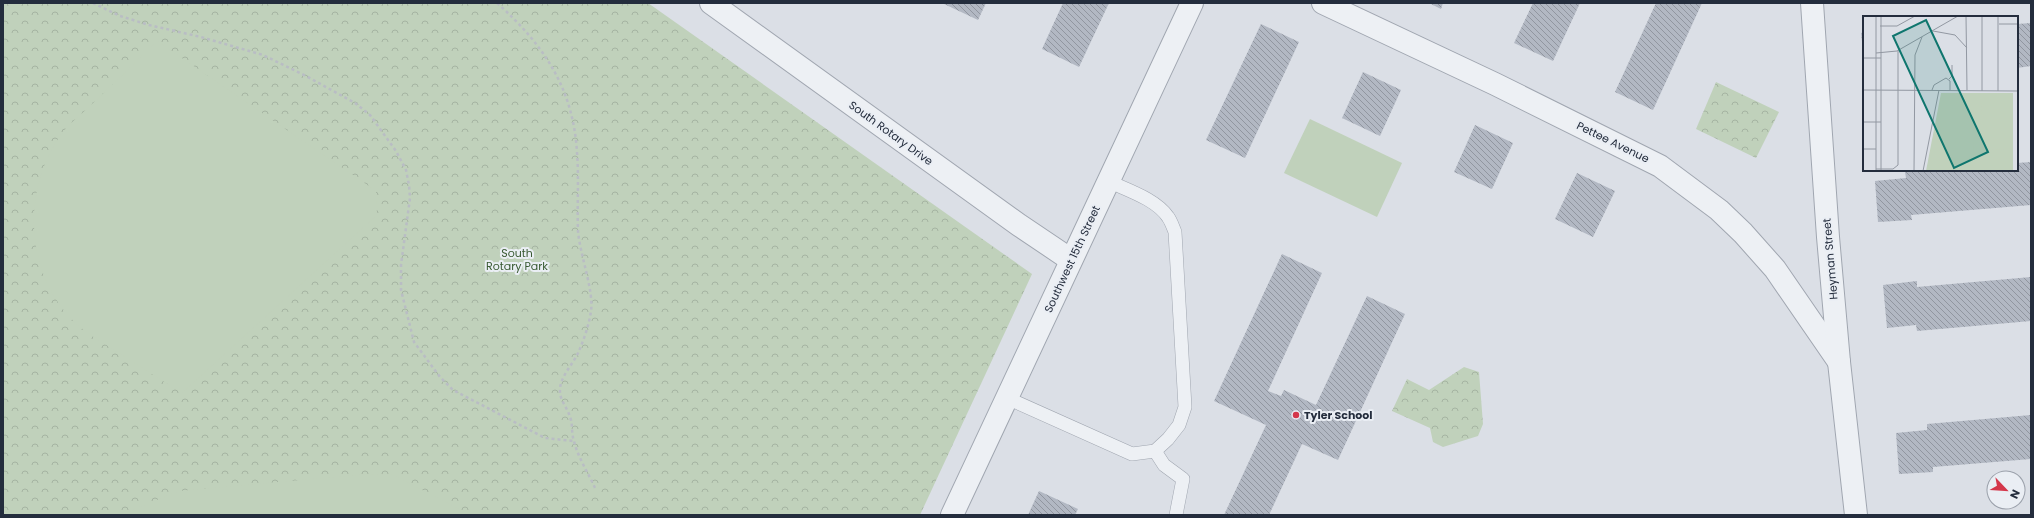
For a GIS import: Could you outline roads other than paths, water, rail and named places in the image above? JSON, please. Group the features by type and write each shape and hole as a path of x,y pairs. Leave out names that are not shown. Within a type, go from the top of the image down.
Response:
{"street":[{"name":"South Rotary Drive","path":"711,3 1019,225 1072,260"},
{"name":"Southwest 15th Street","path":"952,515 1192,3"},
{"name":"Pettee Avenue","path":"1323,3 1495,84 1660,166 1719,210 1743,233 1775,269 1839,362"},
{"name":"Heyman Street","path":"1812,3 1828,237 1839,362 1856,515"}],"lane":[{"path":"1007,398 1132,454 1155,451 1168,439 1179,425 1185,407 1175,232 1168,216 1158,207 1145,199 1108,182"},
{"path":"1155,451 1164,465 1183,479 1176,515"}],"place":[{"name":"Tyler School","path":"1296,415"}],"park label":[{"name":"South Rotary Park","path":"517,259"}]}
